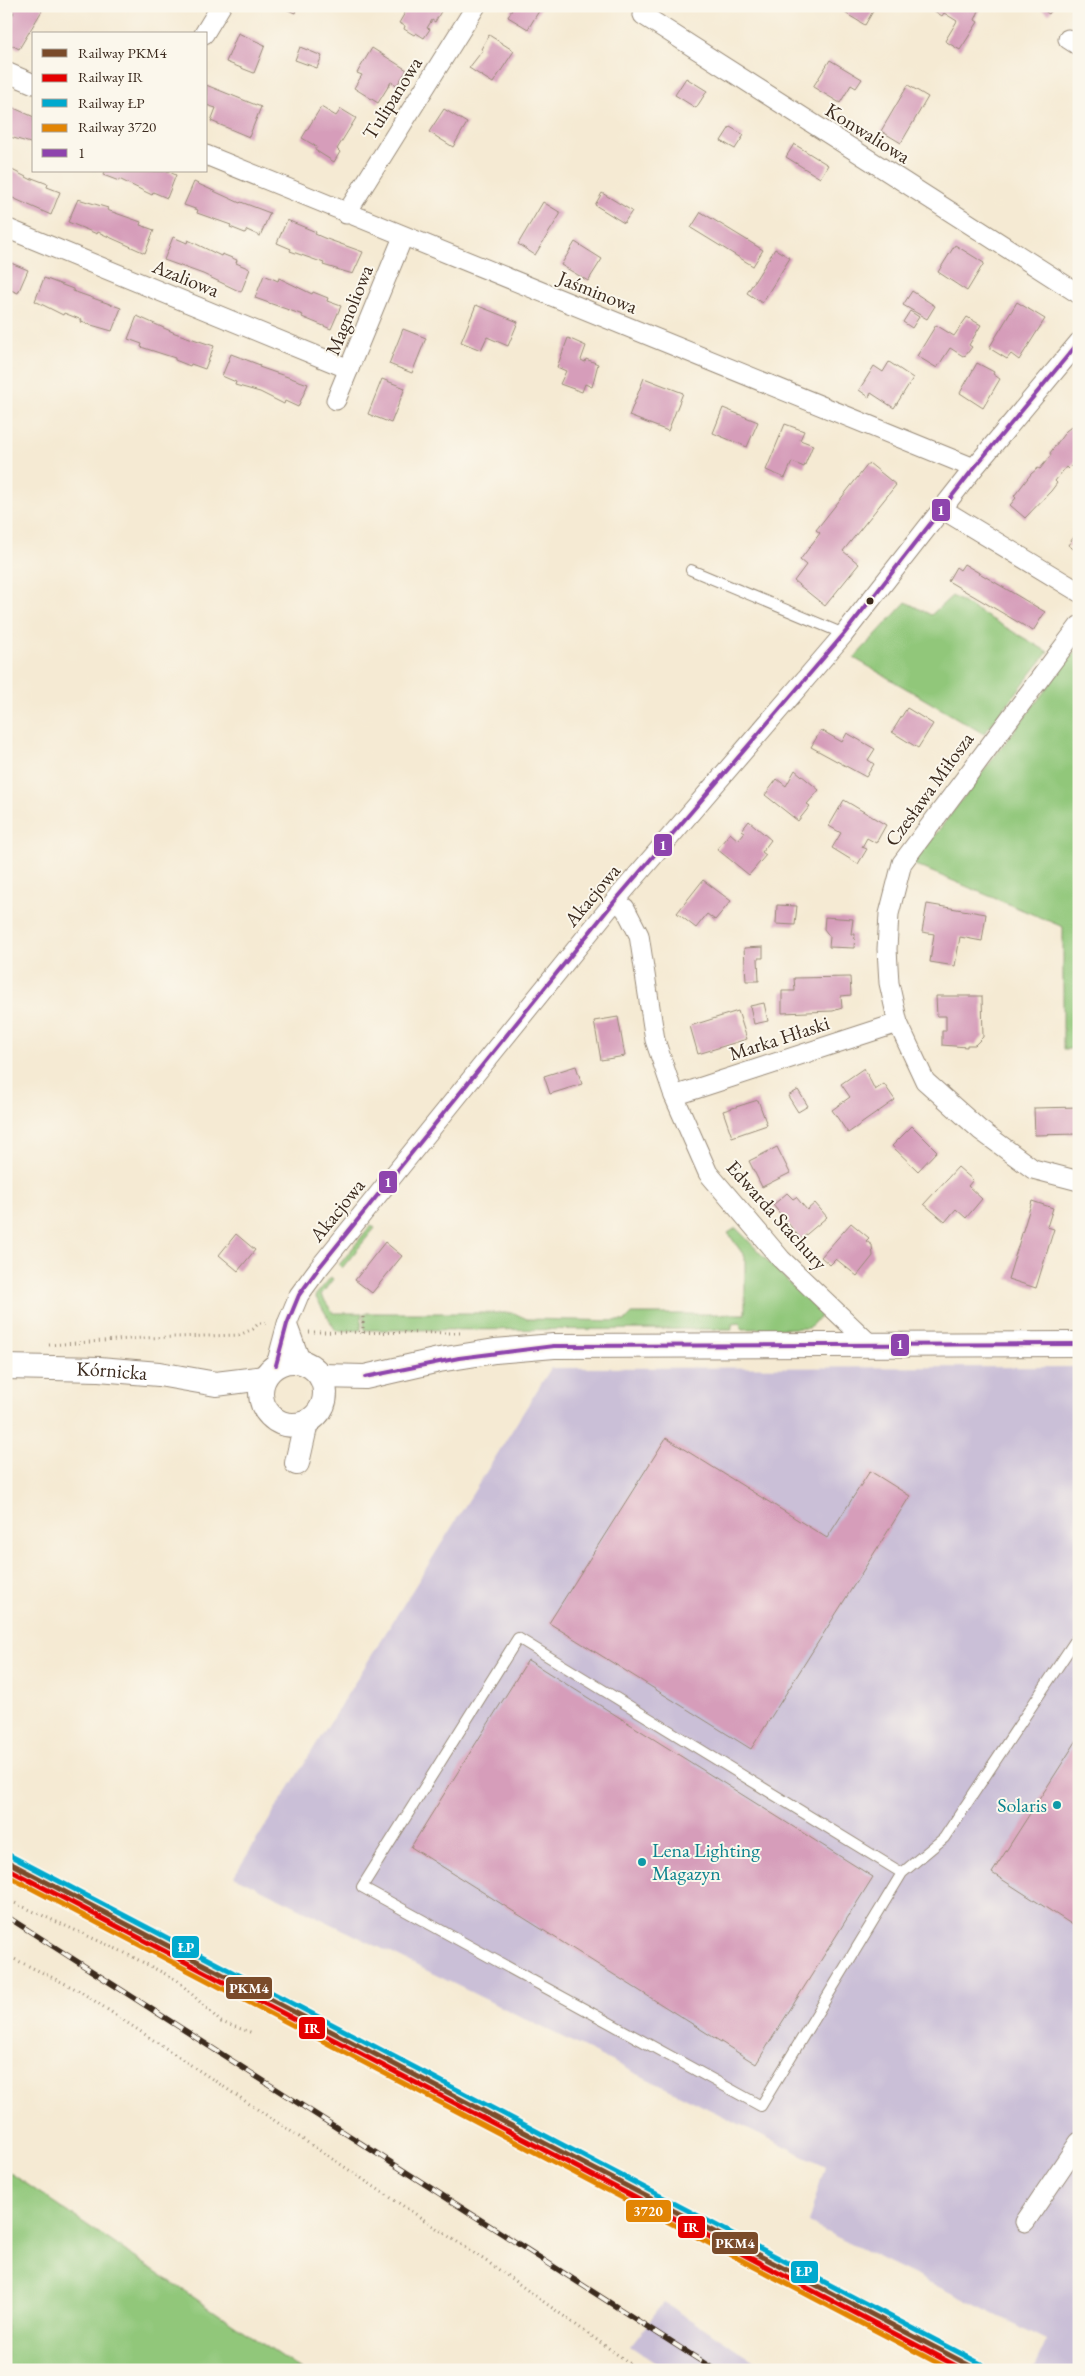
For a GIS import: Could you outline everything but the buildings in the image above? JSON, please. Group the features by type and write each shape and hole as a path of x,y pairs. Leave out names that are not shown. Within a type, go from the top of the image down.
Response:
{"street":[{"path":"205,32 221,6"},
{"name":"Tulipanowa","path":"346,214 476,6"},
{"name":"Konwaliowa","path":"640,9 1079,294"},
{"path":"6,72 32,83"},
{"name":"Jaśminowa","path":"208,157 974,468"},
{"name":"Azaliowa","path":"6,228 349,369"},
{"name":"Magnoliowa","path":"336,400 403,237"},
{"name":"Akacjowa","path":"270,1371 299,1295 318,1269 614,902 844,634 974,468 1079,342"},
{"path":"942,509 1079,592"},
{"name":"Czesława Miłosza","path":"1079,626 902,863 888,914 887,949 889,983 898,1023 925,1081 973,1124 1034,1169 1079,1181"},
{"name":"Edwarda Stachury","path":"614,902 625,908 639,935 655,1040 674,1096 708,1173 781,1258 870,1344"},
{"name":"Marka Hłaski","path":"674,1096 898,1023"},
{"path":"287,1324 301,1362"},
{"path":"321,1376 365,1377 439,1360 495,1351 554,1346 1079,1344"},
{"path":"288,1361 301,1362 312,1367 321,1376 325,1389 324,1401 314,1418 295,1424 273,1419 264,1409 216,1384 270,1371 288,1361"},
{"name":"Kórnicka","path":"6,1367 99,1369 159,1374 216,1384"},
{"path":"264,1409 261,1399 261,1388 270,1371"},
{"path":"324,1401 365,1377"},
{"path":"1025,2222 1079,2142"}],"lane":[{"path":"691,570 844,634"},
{"path":"902,1873 518,1638 362,1887 761,2106 902,1873 944,1838 1079,1635"}],"path":[{"path":"362,1334 363,1313"},
{"path":"6,1898 121,1950 177,1980 221,2022 253,2033"},
{"path":"6,1955 78,1990 495,2267 639,2370"}],"shaded area":[{"path":"1079,1367 1079,2370 1033,2370 1047,2340 808,2223 825,2166 234,1876 551,1368"},
{"path":"664,2303 769,2370 666,2370 630,2346"}],"green space":[{"path":"952,596 1048,652 984,734 854,658 906,602 931,615"},
{"path":"1079,646 1079,1049 1063,1049 1063,927 913,864"},
{"path":"371,1225 375,1228 342,1268 339,1265"},
{"path":"736,1228 792,1286 823,1313 809,1328 741,1329 740,1323 732,1324 732,1329 364,1330 364,1313 514,1313 527,1319 625,1321 632,1314 745,1314 745,1257 728,1233"},
{"path":"331,1277 333,1279 321,1295 333,1313 362,1313 361,1330 336,1331 315,1296"},
{"path":"6,2170 301,2370 6,2370"}],"railway":[{"path":"6,1916 715,2370"}],"rail line":[{"name":"ŁP","path":"9,1855 981,2364"},
{"name":"PKM4","path":"6,1861 978,2370"},
{"name":"IR","path":"6,1868 964,2370"},
{"name":"3720","path":"6,1875 951,2370"}],"transit line":[{"name":"1","path":"276,1365 287,1324 299,1295 318,1269 614,902 844,634 974,468 1079,342"},
{"name":"1","path":"365,1377 459,1358 554,1346 1079,1344"}],"place":[{"name":"Solaris","path":"1057,1805"},
{"name":"Lena Lighting Magazyn","path":"642,1862"}]}
